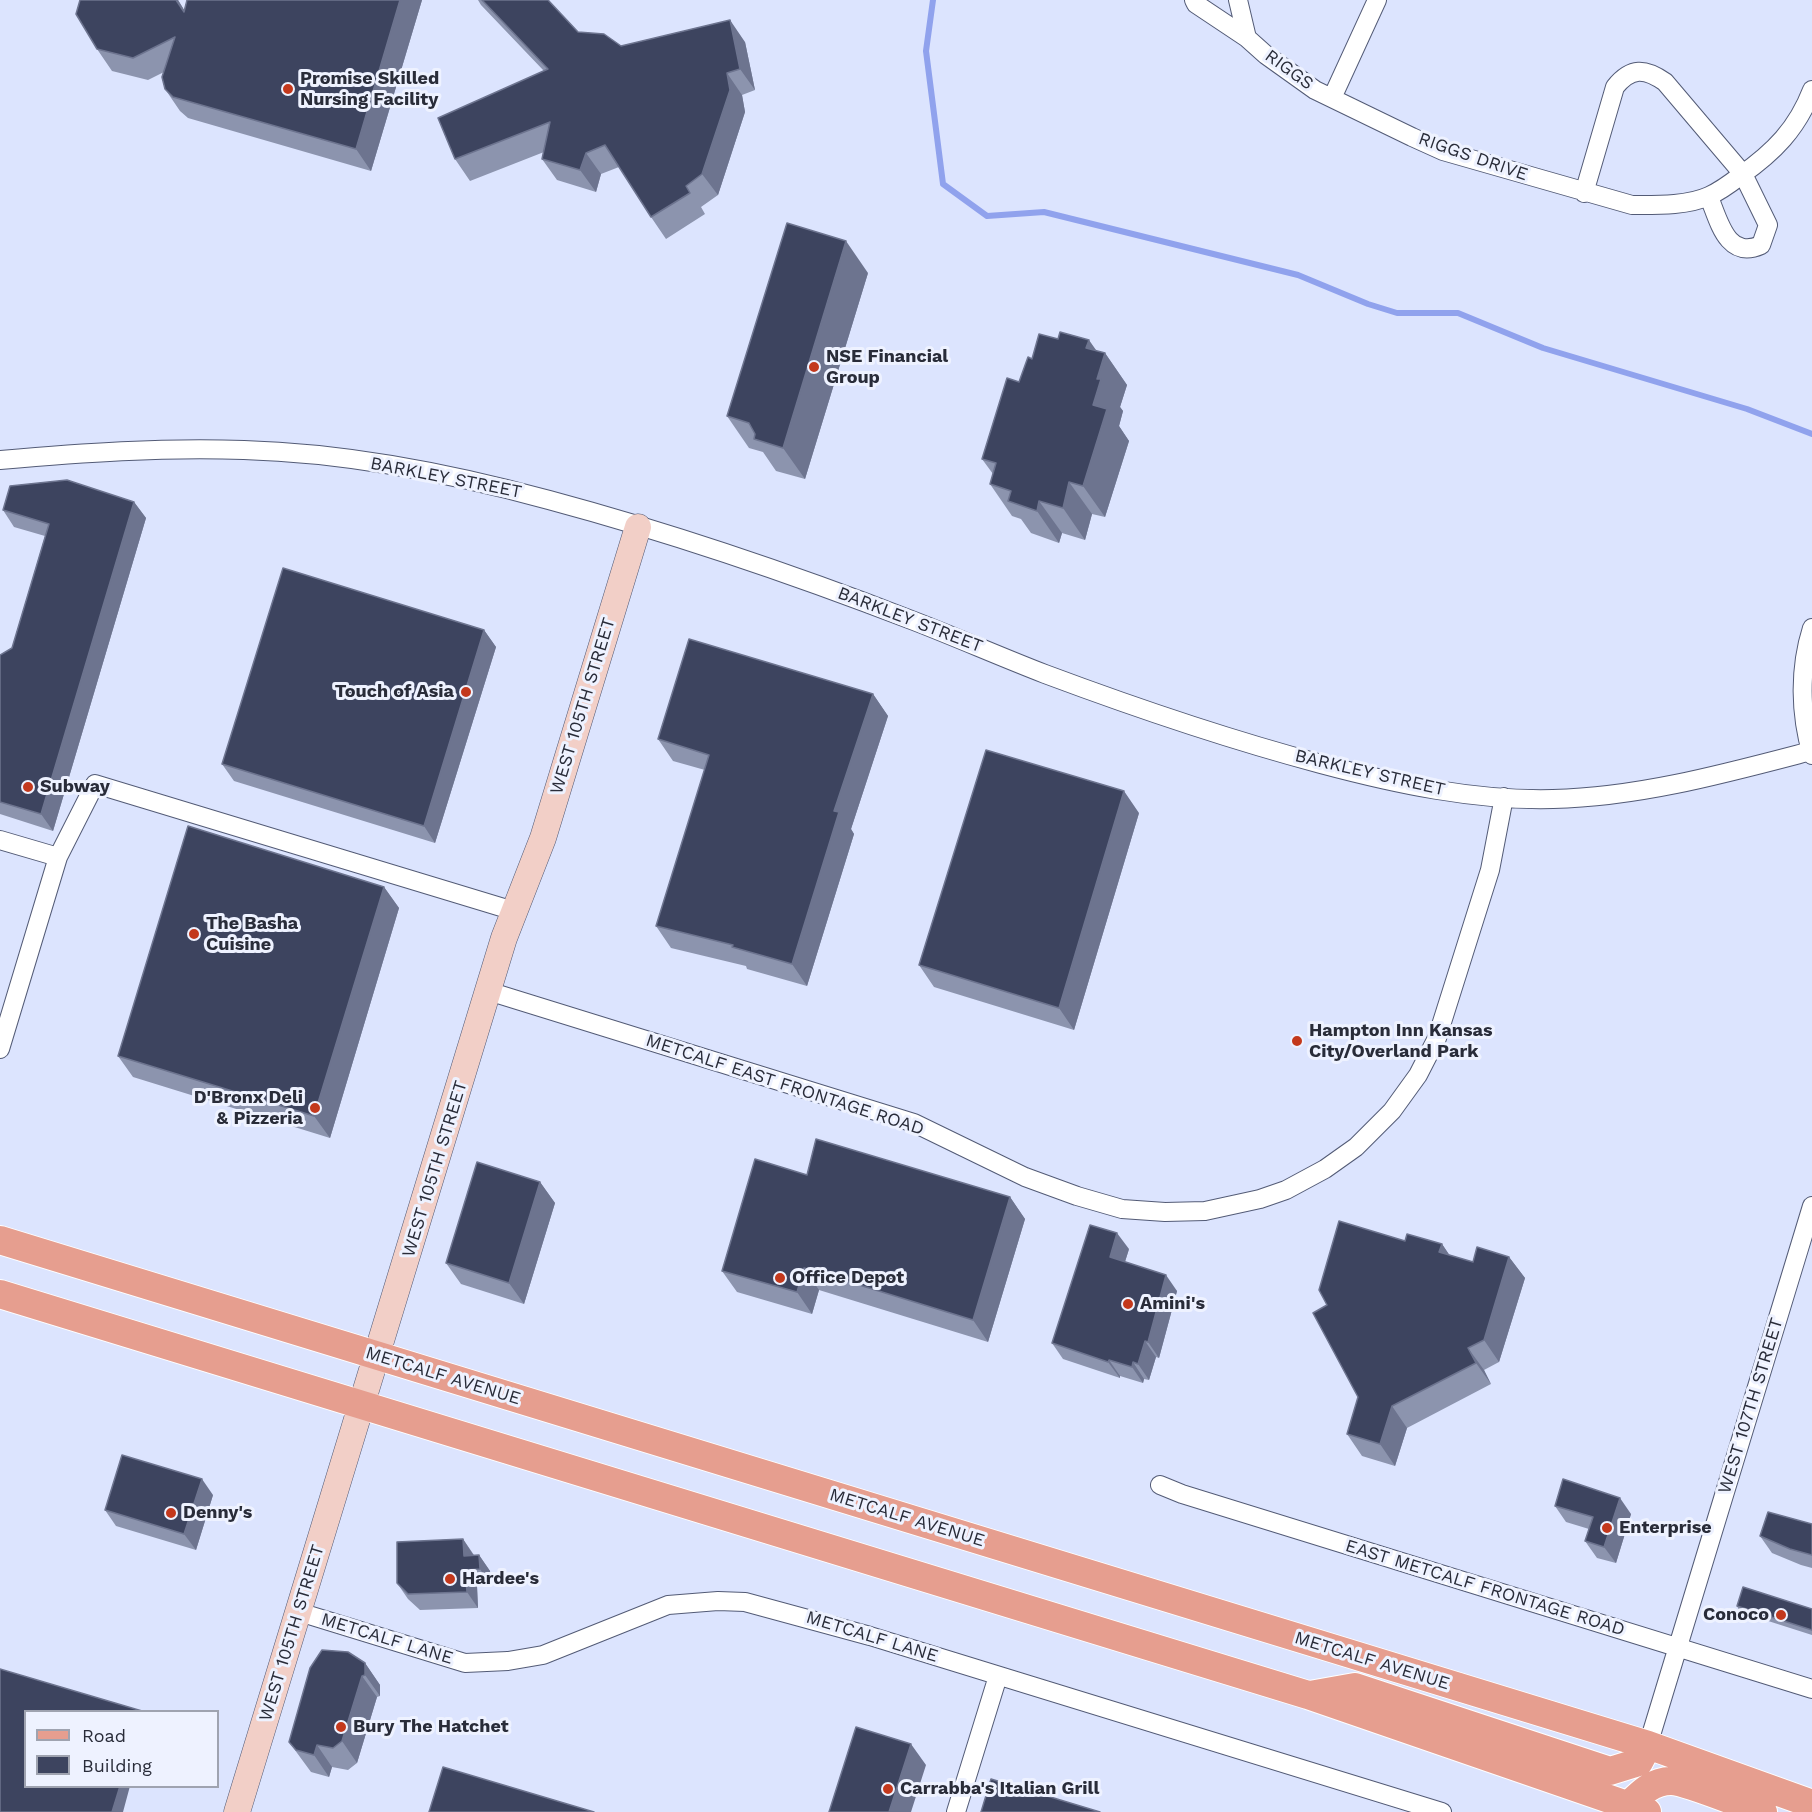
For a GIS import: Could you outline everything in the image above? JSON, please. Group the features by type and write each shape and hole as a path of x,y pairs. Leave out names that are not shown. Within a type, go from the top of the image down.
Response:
{"main road":[{"name":"METCALF AVENUE","path":"0,1240 1648,1745 1812,1804"},
{"path":"0,1294 1308,1695 1633,1810 1642,1791 1656,1784 1672,1781 1763,1812"},
{"path":"1308,1695 1355,1687 1610,1772 1639,1762 1648,1745"}],"street":[{"name":"RIGGS","path":"1194,0 1196,4 1247,38 1291,74 1332,98"},
{"name":"RIGGS","path":"1238,0 1247,38"},
{"path":"1332,98 1377,0"},
{"path":"1584,193 1615,87 1624,76 1637,70 1652,73 1665,82 1743,174 1768,225 1761,245 1751,250 1742,249 1731,242 1724,234 1709,196"},
{"name":"RIGGS DRIVE","path":"1332,98 1443,151 1584,193 1632,205 1659,205 1709,196 1766,158 1791,133 1812,90"},
{"name":"BARKLEY STREET","path":"0,460 113,451 249,450 321,456 408,468 499,487 638,527 795,577 916,621 1041,673 1200,730 1369,777 1436,790 1553,799 1634,791 1811,753"},
{"name":"WEST 105TH STREET","path":"237,1812 488,991 514,911 543,838 638,527"},
{"path":"1811,753 1802,697 1806,654 1812,628"},
{"path":"0,1049 58,857 95,784 514,911"},
{"name":"METCALF EAST FRONTAGE ROAD","path":"488,991 903,1119 1025,1177 1077,1196 1122,1209 1165,1212 1205,1211 1278,1193 1325,1169 1356,1147 1392,1111 1418,1075 1437,1038 1490,870 1504,797"},
{"path":"0,840 58,857"},
{"name":"WEST 107TH STREET","path":"1648,1745 1812,1206"},
{"name":"EAST METCALF FRONTAGE ROAD","path":"1160,1485 1182,1494 1812,1689"},
{"name":"METCALF LANE","path":"299,1612 465,1663 508,1661 543,1655 668,1605 718,1601 745,1602 774,1608 1442,1812"},
{"path":"956,1812 999,1676"}],"building":[{"name":"Promise Skilled Nursing Facility","path":"80,0 176,0 184,12 187,0 400,0 356,149 173,97 165,89 162,77 175,37 133,58 97,49 76,14"},
{"path":"482,0 548,0 578,32 604,34 621,46 730,20 740,69 727,73 730,90 702,174 686,186 690,193 651,217 605,145 586,153 580,170 542,159 550,122 455,159 438,118 548,69"},
{"path":"787,223 846,241 783,448 754,439 755,434 749,423 727,416"},
{"path":"1060,332 1089,340 1086,348 1105,353 1097,379 1101,379 1093,405 1107,409 1083,486 1069,482 1063,508 1039,501 1037,511 1008,501 1011,491 990,484 996,463 982,459 1007,378 1019,382 1028,357 1032,359 1039,334 1058,339"},
{"path":"67,480 134,502 41,814 0,802 0,655 12,648 49,524 3,510 10,486"},
{"path":"283,568 484,630 424,826 222,764"},
{"path":"689,639 873,694 834,811 839,812 792,964 732,947 733,945 656,926 709,755 658,739"},
{"path":"986,750 1124,791 1059,1008 919,965"},
{"path":"188,826 384,887 314,1116 118,1056"},
{"path":"816,1139 1010,1197 973,1320 804,1268 797,1292 722,1271 755,1159 807,1175"},
{"path":"477,1162 540,1182 509,1283 446,1263"},
{"path":"1339,1221 1405,1241 1407,1234 1442,1244 1439,1252 1473,1262 1477,1247 1509,1257 1484,1340 1468,1348 1476,1363 1392,1406 1380,1444 1347,1434 1358,1397 1313,1313 1327,1305 1319,1290"},
{"name":"Amini's","path":"1090,1225 1117,1233 1110,1257 1166,1275 1148,1342 1145,1341 1138,1364 1133,1362 1132,1367 1109,1360 1108,1362 1052,1343"},
{"path":"122,1455 202,1479 184,1534 105,1510"},
{"path":"1563,1479 1620,1498 1604,1547 1585,1541 1593,1517 1555,1506"},
{"path":"1768,1512 1812,1524 1812,1555 1790,1549 1760,1536"},
{"path":"463,1539 464,1556 479,1555 480,1569 465,1570 467,1592 408,1594 397,1583 397,1542"},
{"name":"Conoco","path":"1743,1587 1812,1609 1812,1630 1737,1606"},
{"path":"322,1650 348,1652 365,1663 365,1675 362,1676 342,1741 333,1748 317,1745 314,1755 296,1750 289,1742 310,1668"},
{"path":"0,1669 139,1710 24,1710 24,1788 119,1788 112,1812 0,1812"},
{"path":"856,1727 911,1744 889,1812 829,1812"},
{"path":"443,1767 594,1812 429,1812"},
{"path":"991,1779 1100,1812 981,1812"}],"waterway":[{"path":"933,0 926,51 943,184 987,216 1044,212 1298,275 1368,304 1397,313 1458,313 1543,348 1747,409 1812,434"}],"place":[{"name":"Promise Skilled Nursing Facility","path":"288,89"},
{"name":"NSE Financial Group","path":"814,367"},
{"name":"Touch of Asia","path":"466,692"},
{"name":"Subway","path":"28,787"},
{"name":"The Basha Cuisine","path":"194,934"},
{"name":"Hampton Inn Kansas City/Overland Park","path":"1297,1041"},
{"name":"D'Bronx Deli & Pizzeria","path":"315,1108"},
{"name":"Office Depot","path":"780,1278"},
{"name":"Amini's","path":"1128,1304"},
{"name":"Denny's","path":"171,1513"},
{"name":"Enterprise","path":"1607,1528"},
{"name":"Hardee's","path":"450,1579"},
{"name":"Conoco","path":"1781,1615"},
{"name":"Bury The Hatchet","path":"341,1727"},
{"name":"Carrabba's Italian Grill","path":"888,1789"}]}
